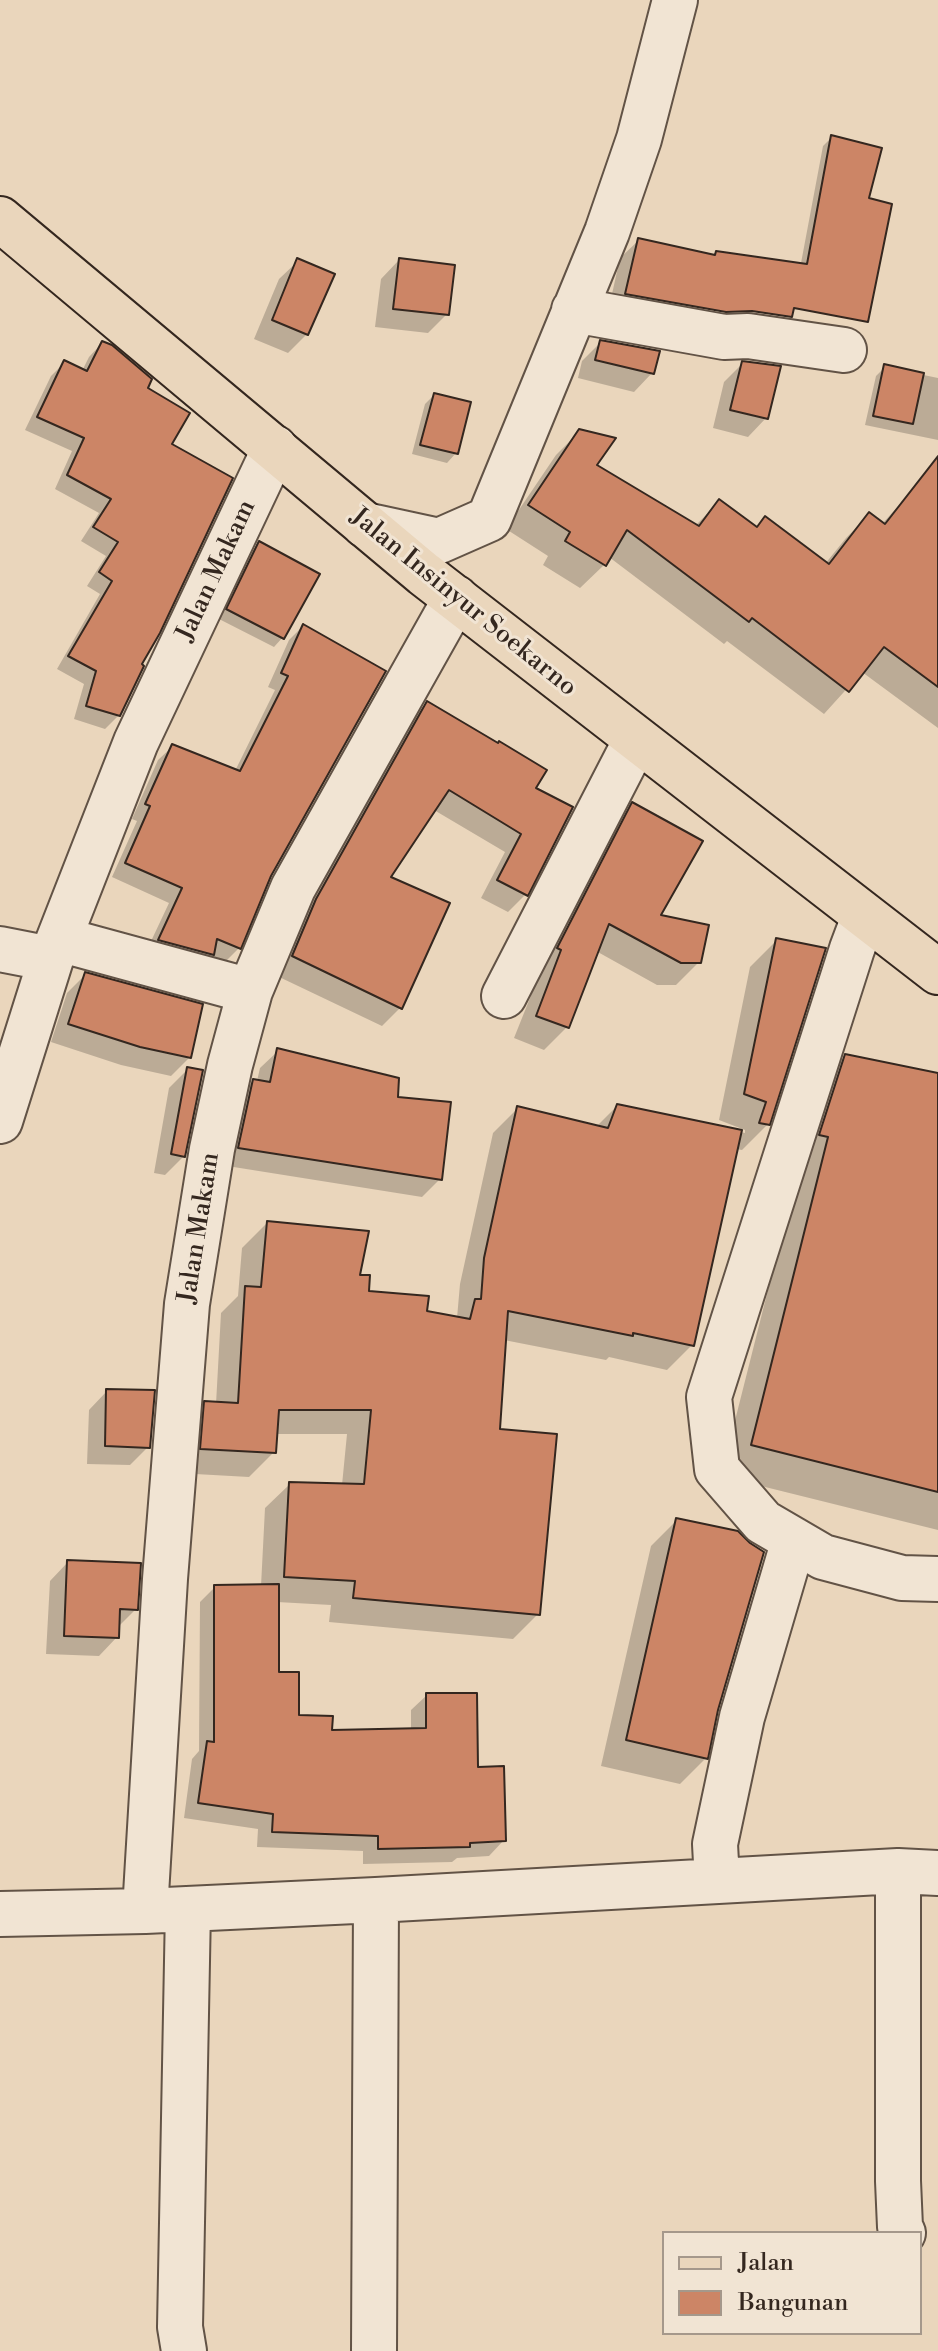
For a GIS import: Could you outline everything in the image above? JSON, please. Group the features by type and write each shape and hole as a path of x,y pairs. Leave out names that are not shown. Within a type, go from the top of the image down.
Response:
{"main road":[{"name":"Jalan Insinyur Soekarno","path":"0,219 365,525 636,740 938,972"}],"street":[{"path":"365,525 439,541 489,519 607,232 639,139 675,0"},
{"path":"574,310 724,337 748,336 844,350"},
{"name":"Jalan Makam","path":"0,1121 55,949 136,742 275,448"},
{"name":"Jalan Makam","path":"145,1911 166,1564 187,1304 212,1149 250,991 293,888 456,598"},
{"path":"504,996 636,740"},
{"path":"864,917 709,1397 717,1469 763,1522 823,1557 902,1578 938,1579"},
{"path":"0,949 55,949 250,991"},
{"path":"717,1881 715,1844 742,1717 794,1540"},
{"path":"0,1914 145,1911 918,1872 898,2181 902,2231"},
{"path":"374,2351 376,1900"},
{"path":"184,2351 180,2327 188,1909"}],"building":[{"path":"831,135 882,148 869,198 892,204 868,322 794,308 792,317 752,311 726,312 625,294 638,238 715,255 716,251 807,264"},
{"path":"297,258 335,274 308,335 272,320"},
{"path":"399,258 455,265 449,315 393,309"},
{"path":"600,340 660,351 654,374 595,360"},
{"path":"102,341 112,345 152,379 148,388 190,413 172,444 233,478 160,633 142,664 144,666 120,716 86,706 96,671 68,656 112,581 99,572 118,542 93,527 111,499 67,475 84,438 37,417 64,360 87,371"},
{"path":"742,361 781,366 768,419 730,410"},
{"path":"884,364 924,373 913,424 873,416"},
{"path":"434,393 471,402 458,454 420,445"},
{"path":"579,429 616,438 597,465 699,526 719,499 757,527 765,516 829,564 869,512 885,524 938,456 938,687 884,647 849,692 752,618 749,622 627,530 606,566 565,541 570,532 528,505"},
{"path":"259,541 320,574 284,639 226,609"},
{"path":"303,624 386,671 271,876 241,949 217,939 214,955 158,940 182,888 125,863 150,806 145,804 172,744 240,771 288,676 281,673"},
{"path":"427,701 547,770 536,788 573,807 528,896 497,880 521,834 449,790 391,877 450,903 402,1009 292,956 316,899"},
{"path":"632,802 703,841 661,915 709,925 701,963 681,963 609,924 569,1028 536,1016 561,950 557,948"},
{"path":"776,938 826,948 770,1125 759,1123 766,1102 744,1094"},
{"path":"85,972 203,1004 191,1058 140,1047 68,1024"},
{"path":"277,1048 399,1078 398,1097 451,1102 442,1180 238,1148 253,1079 270,1082"},
{"path":"845,1054 938,1073 938,1492 751,1445 828,1137 819,1135"},
{"path":"187,1067 203,1070 185,1157 171,1154"},
{"path":"617,1104 742,1130 694,1346 508,1311 500,1429 557,1434 540,1615 353,1598 355,1581 284,1577 289,1482 364,1484 371,1410 279,1410 276,1453 200,1449 204,1401 238,1403 245,1286 261,1287 267,1221 369,1231 360,1275 370,1275 369,1291 429,1296 427,1311 470,1319 475,1299 481,1299 484,1258 517,1106 608,1128"},
{"path":"106,1389 155,1390 150,1448 105,1446"},
{"path":"676,1518 738,1531 764,1552 718,1710 708,1759 626,1740"},
{"path":"67,1560 141,1563 138,1610 120,1609 119,1638 64,1636"},
{"path":"279,1584 279,1672 299,1672 299,1715 333,1716 332,1730 426,1728 426,1693 477,1693 478,1767 504,1766 506,1841 470,1843 470,1847 378,1849 378,1836 272,1832 273,1814 198,1803 207,1741 214,1742 214,1585"}]}
